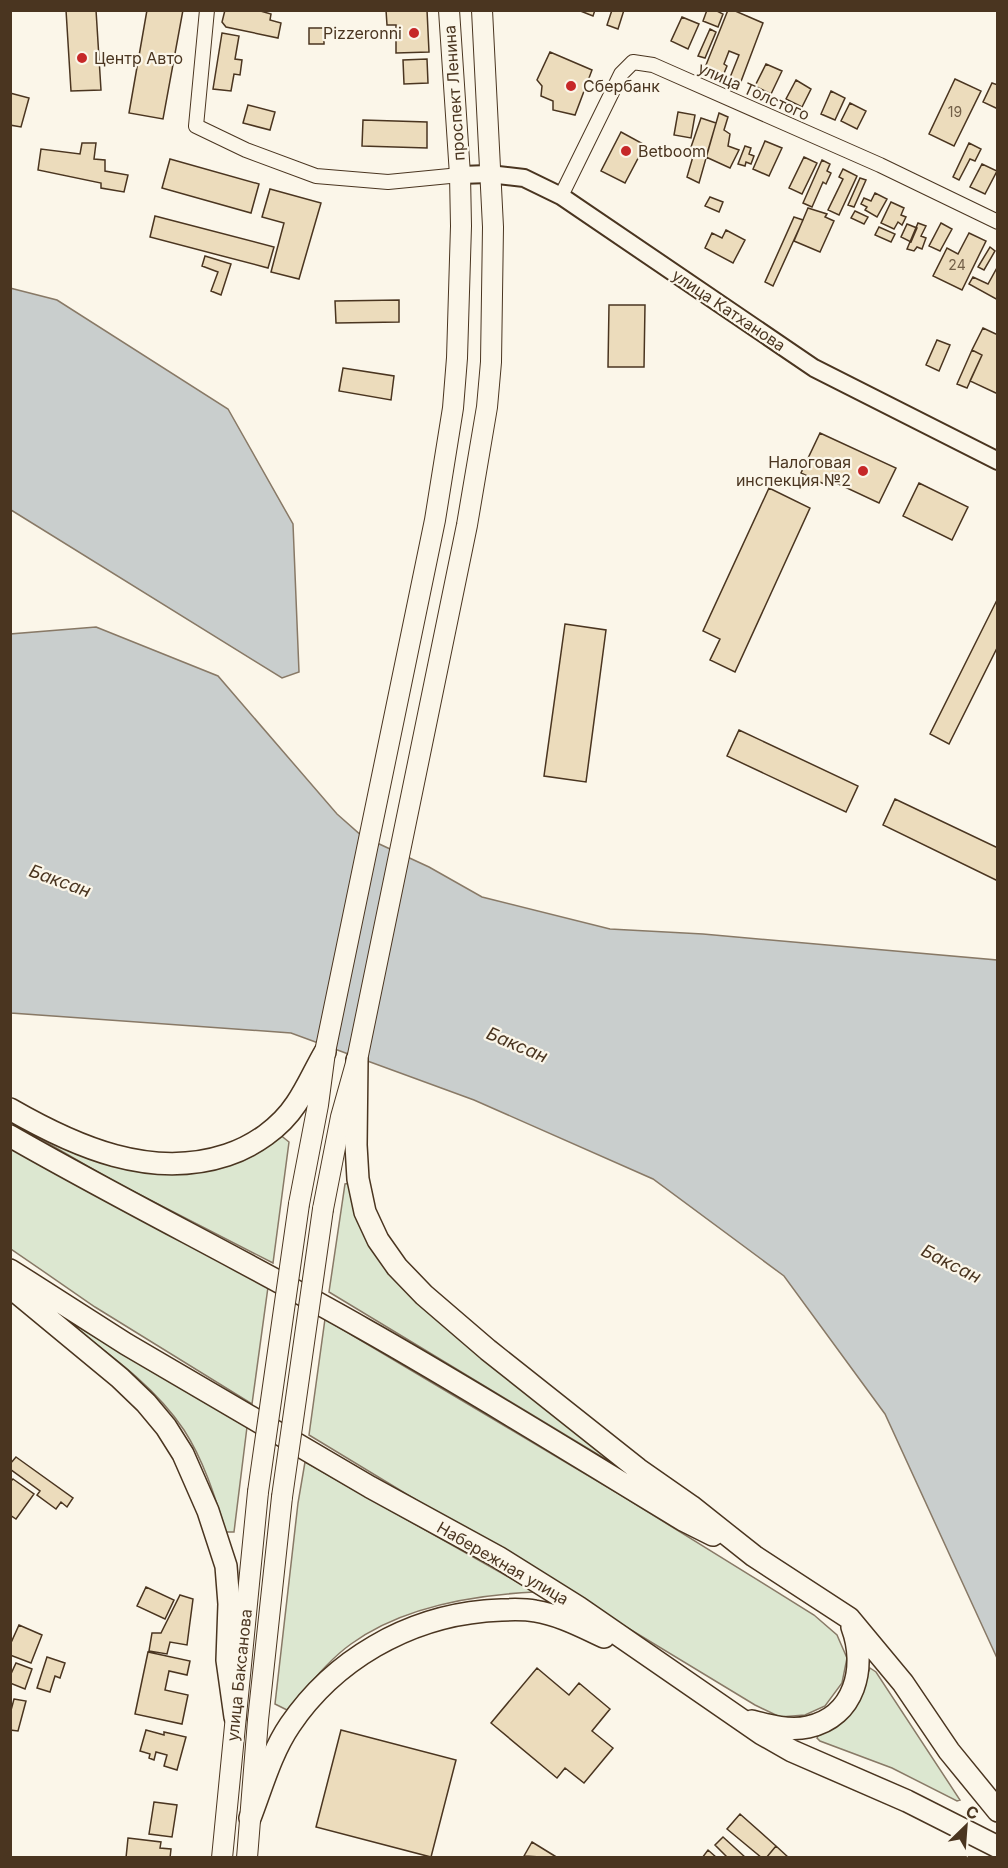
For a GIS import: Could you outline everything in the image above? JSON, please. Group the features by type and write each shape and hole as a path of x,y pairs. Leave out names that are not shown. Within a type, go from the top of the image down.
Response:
{"main road":[{"name":"проспект Ленина","path":"372,825 435,520 448,443 457,358 460,175 448,10"},
{"name":"проспект Ленина","path":"405,831 468,525 487,407 491,362 493,227 482,10"},
{"name":"улица Баксанова","path":"222,1857 258,1492 299,1204 318,1105 324,1052 372,825"},
{"name":"улица Баксанова","path":"247,1857 282,1497 323,1209 341,1117 357,1060 405,831"},
{"path":"10,1109 72,1140 106,1153 154,1164 185,1165 239,1151 274,1128 296,1105 324,1052"},
{"path":"357,1060 356,1146 365,1212 378,1240 397,1267 424,1295 488,1350 638,1469 691,1506 754,1556 849,1618 903,1683 949,1751 998,1811"},
{"path":"10,1136 96,1185 250,1265 367,1330 682,1520 754,1556"},
{"name":"Набережная улица","path":"10,1270 177,1374 370,1487 498,1557 578,1607 735,1716 792,1751 907,1801 998,1847"},
{"path":"10,1287 112,1371 146,1403 166,1427 183,1454 208,1511 226,1566 230,1604 226,1660 235,1717"},
{"path":"250,1818 277,1746 300,1713 337,1674 361,1655 386,1639 415,1627 467,1613 500,1610 534,1611 560,1617 660,1665"},
{"path":"735,1716 763,1724 798,1728 823,1722 840,1710 851,1695 860,1659 857,1640 849,1618"}],"street":[{"path":"207,10 196,126 246,150 316,176 388,182 460,175"},
{"name":"улица Толстого","path":"561,196 621,74 633,62 653,65 675,74 880,165 998,222"},
{"name":"улица Катханова","path":"460,175 489,174 524,178 561,196 814,368 998,461"}],"green space":[{"path":"10,1118 130,1169 279,1134 289,1142 273,1263 115,1182 11,1122"},
{"path":"10,1148 268,1287 252,1404 95,1307 11,1249"},
{"path":"351,1183 370,1244 635,1477 329,1292 345,1184"},
{"path":"55,1313 247,1427 234,1532 226,1532 197,1454 184,1430 171,1413 141,1381"},
{"path":"325,1319 619,1494 814,1615 837,1635 847,1658 842,1683 825,1706 805,1715 780,1717 755,1705 309,1435"},
{"path":"305,1462 535,1592 463,1600 393,1620 371,1631 342,1651 287,1710 275,1704 298,1503"},
{"path":"870,1668 876,1672 960,1800 957,1801 892,1768 817,1738 819,1734 841,1721 854,1707"}],"water":[{"path":"10,288 57,300 228,409 293,524 299,672 282,678 11,510"},
{"name":"Баксан","path":"96,627 218,676 337,814 362,836 429,867 482,897 610,929 703,934 997,960 997,1658 885,1414 784,1276 653,1179 474,1100 291,1033 11,1013 10,634"}],"building":[{"path":"66,10 96,10 101,90 71,91"},
{"path":"147,10 183,10 163,119 129,113"},
{"path":"225,10 257,10 271,14 270,20 281,23 278,38 226,27 222,22"},
{"path":"386,10 427,10 429,52 396,53 396,25 387,25"},
{"path":"578,10 595,10 593,16"},
{"path":"612,10 624,10 618,29 607,25"},
{"path":"707,10 715,10 723,14 718,27 703,21"},
{"path":"728,10 763,23 740,84 729,80 739,55 729,51 724,64 727,66 722,78 704,70"},
{"path":"682,17 699,24 688,49 671,41"},
{"path":"309,28 324,28 324,44 309,44"},
{"path":"710,29 716,32 705,58 698,56"},
{"path":"222,33 239,36 235,59 242,60 240,75 234,74 231,91 213,89"},
{"path":"550,52 592,70 575,115 553,110 553,101 541,96 542,86 537,80"},
{"path":"427,59 428,83 404,84 403,60"},
{"path":"766,64 782,71 771,94 755,86"},
{"path":"955,79 981,91 954,146 929,134"},
{"path":"796,80 811,89 802,107 786,99"},
{"path":"992,83 998,85 998,109 983,102"},
{"path":"831,91 845,98 835,120 821,114"},
{"path":"10,93 29,98 21,127 10,125"},
{"path":"850,103 866,111 857,129 841,121"},
{"path":"248,105 275,112 270,130 243,123"},
{"path":"678,112 695,115 691,138 674,135"},
{"path":"719,113 728,117 724,130 730,134 728,146 739,150 730,168 706,157"},
{"path":"701,118 716,123 699,183 687,177 694,153 690,150"},
{"path":"363,120 427,122 427,148 362,146"},
{"path":"621,132 645,145 625,183 601,171"},
{"path":"765,141 782,148 769,176 753,169"},
{"path":"82,143 96,143 94,159 105,160 105,171 128,175 124,192 101,188 101,183 38,170 41,149 80,154"},
{"path":"969,143 981,149 975,161 970,159 959,180 953,177"},
{"path":"745,146 751,148 749,154 754,156 751,164 746,162 745,166 738,164"},
{"path":"804,157 817,163 802,194 789,188"},
{"path":"170,159 259,184 251,213 162,188"},
{"path":"822,160 830,164 827,171 831,173 826,184 823,182 812,207 803,203"},
{"path":"982,164 997,171 985,194 970,187"},
{"path":"843,169 857,176 839,215 828,210 843,179 839,177"},
{"path":"860,178 866,180 854,207 848,205"},
{"path":"270,189 321,203 299,279 271,272 284,223 262,217"},
{"path":"875,193 887,199 877,217 865,210 867,207 861,204 864,198 871,201"},
{"path":"710,197 723,202 719,212 705,206"},
{"path":"891,202 904,208 901,215 906,217 902,225 898,222 894,229 881,223"},
{"path":"808,208 827,214 825,217 834,221 820,252 794,241"},
{"path":"855,211 868,217 864,224 851,218"},
{"path":"155,216 274,247 268,268 150,237"},
{"path":"794,217 803,220 773,286 765,282"},
{"path":"918,223 926,226 921,236 926,238 922,249 917,247 914,251 907,249"},
{"path":"941,223 952,229 940,251 929,246"},
{"path":"907,224 917,228 911,242 901,237"},
{"path":"879,227 895,234 891,242 875,235"},
{"path":"726,230 745,240 733,263 705,248 712,233 722,238"},
{"path":"969,233 986,241 962,290 933,276 947,248 958,254"},
{"path":"990,247 995,251 984,270 978,267"},
{"path":"205,256 231,264 221,295 211,291 218,272 202,266"},
{"path":"998,266 998,300 969,284 973,277 988,284"},
{"path":"399,300 399,322 336,323 335,301"},
{"path":"609,305 645,305 644,367 608,367"},
{"path":"983,328 998,335 998,394 970,381 982,355 972,350"},
{"path":"937,340 950,345 939,371 926,365"},
{"path":"972,350 982,355 967,388 957,384"},
{"path":"343,368 394,376 391,400 339,391"},
{"path":"820,433 896,468 879,503 830,480 828,486 801,473"},
{"path":"919,483 968,507 952,540 903,516"},
{"path":"769,488 810,508 735,672 710,660 720,639 703,631"},
{"path":"998,598 998,646 949,744 930,734"},
{"path":"565,624 606,630 586,782 544,776"},
{"path":"739,730 858,786 846,812 727,756"},
{"path":"895,799 998,848 998,881 883,825"},
{"path":"16,1457 73,1498 67,1507 61,1502 56,1509 37,1495 40,1491 10,1469 10,1464"},
{"path":"13,1479 34,1494 16,1519 10,1515 10,1482"},
{"path":"146,1587 174,1600 165,1619 137,1606"},
{"path":"180,1595 193,1599 187,1645 170,1642 167,1654 149,1651 152,1633 161,1633"},
{"path":"19,1625 42,1635 31,1663 10,1655 10,1645"},
{"path":"148,1652 190,1661 187,1675 169,1671 165,1690 188,1695 182,1724 135,1714"},
{"path":"47,1657 65,1663 60,1678 55,1676 50,1692 37,1688"},
{"path":"16,1663 32,1669 25,1689 10,1683 10,1676"},
{"path":"537,1668 569,1695 579,1683 610,1709 592,1731 613,1748 584,1783 565,1768 557,1778 491,1723"},
{"path":"14,1699 26,1701 18,1731 10,1730 10,1714"},
{"path":"146,1730 164,1735 164,1732 186,1737 177,1770 164,1766 167,1755 156,1752 154,1760 149,1758 150,1754 140,1751"},
{"path":"341,1730 456,1760 431,1857 316,1827"},
{"path":"154,1802 177,1805 172,1837 149,1834"},
{"path":"740,1814 776,1846 766,1858 762,1858 727,1829"},
{"path":"723,1837 746,1858 728,1858 715,1845"},
{"path":"128,1838 161,1842 160,1848 171,1849 170,1858 126,1858"},
{"path":"532,1842 558,1858 524,1856"},
{"path":"776,1846 789,1858 766,1858"},
{"path":"708,1850 717,1858 702,1858"}],"place":[{"name":"Pizzeronni","path":"414,33"},
{"name":"Центр Авто","path":"82,58"},
{"name":"Сбербанк","path":"571,86"},
{"name":"Betboom","path":"626,151"},
{"name":"Налоговая инспекция №2","path":"863,471"}]}
